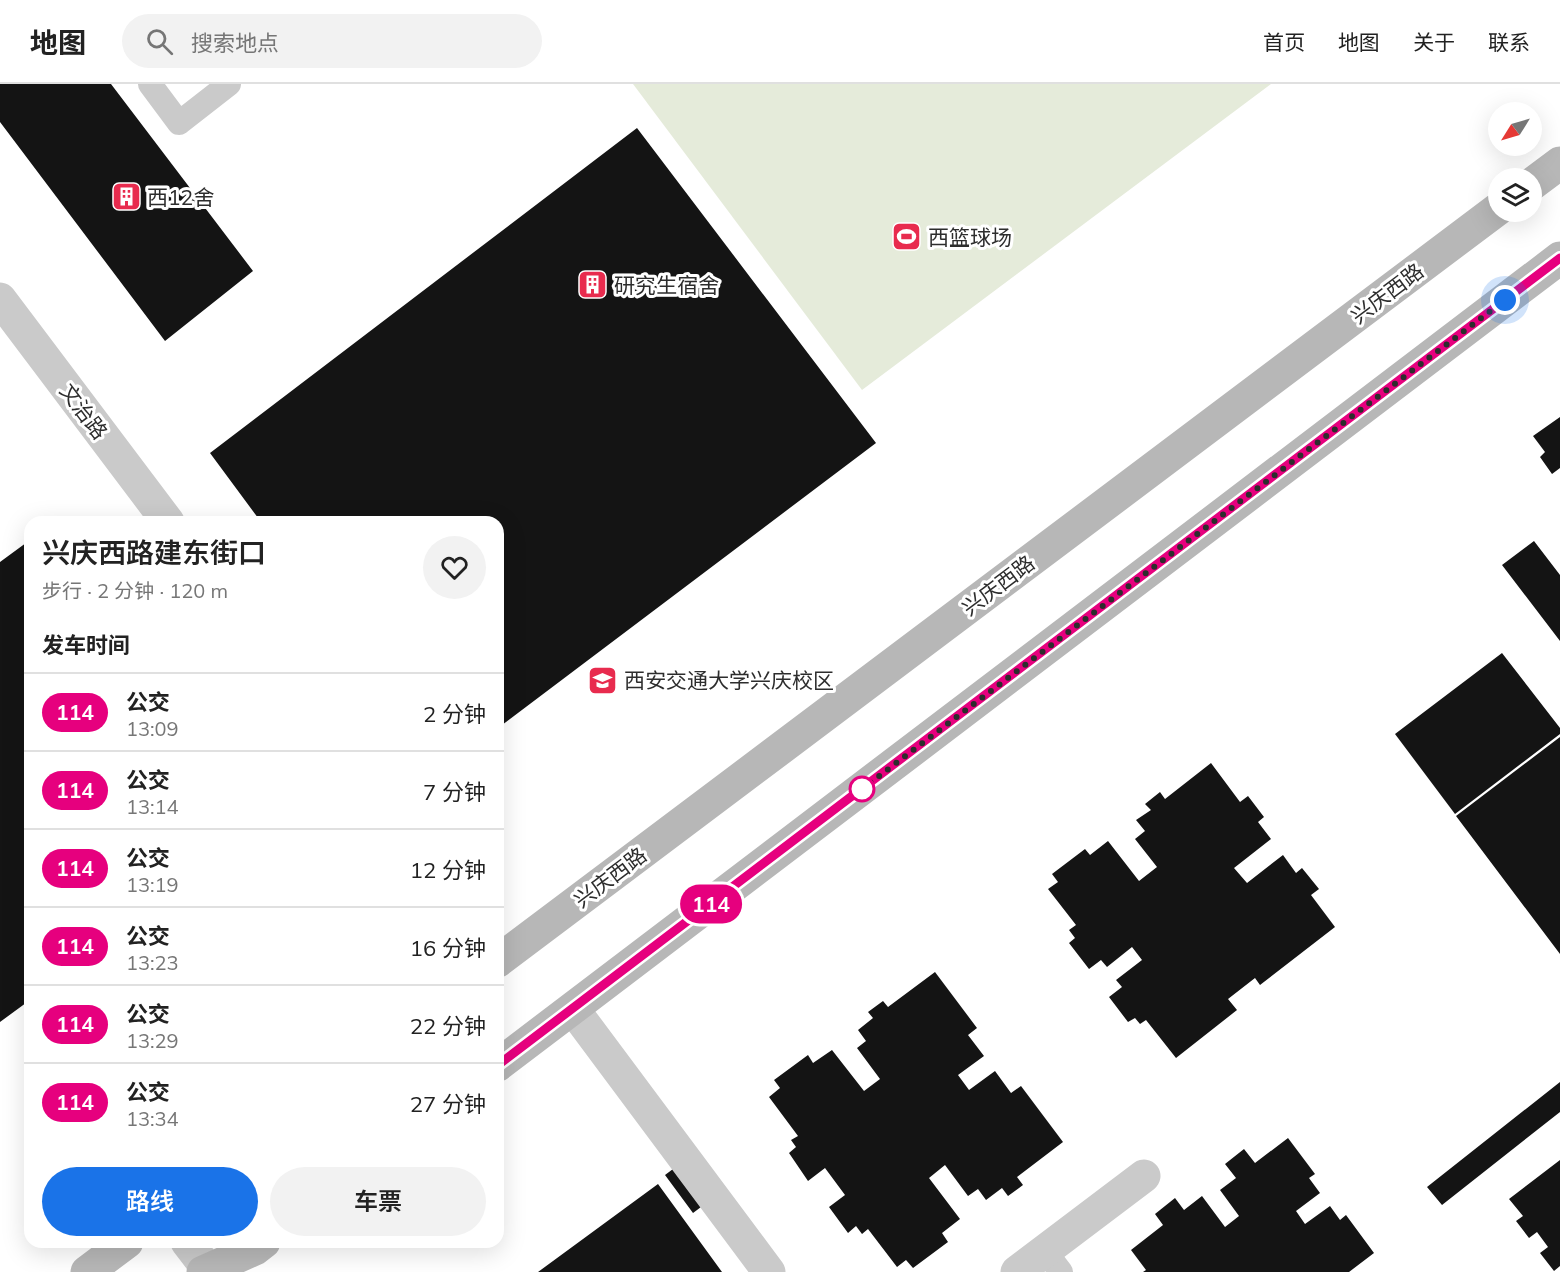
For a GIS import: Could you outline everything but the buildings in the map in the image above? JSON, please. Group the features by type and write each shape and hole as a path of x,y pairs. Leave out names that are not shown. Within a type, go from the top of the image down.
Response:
{"main road":[{"path":"1542,176 1560,163"},
{"name":"兴庆西路","path":"504,955 1488,217"},
{"path":"504,1061 1560,258"},
{"path":"87,1272 119,1248"},
{"path":"207,1271 256,1248"}],"street":[{"name":"文治路","path":"0,299 163,516"},
{"path":"573,1009 769,1272"},
{"path":"1017,1272 1053,1261 1144,1176"},
{"path":"191,1248 207,1271"}],"lane":[{"path":"150,84 179,123 229,84"}],"green space":[{"name":"西篮球场","path":"633,84 1271,84 862,390"}],"bus line":[{"name":"114","path":"504,1060 1560,258"}],"place":[{"name":"西12舍","path":"126,197"},
{"name":"西篮球场","path":"907,237"},
{"name":"研究生宿舍","path":"593,285"},
{"name":"西安交通大学兴庆校区","path":"603,680"}],"route":[{"path":"862,789 1505,300"}]}
